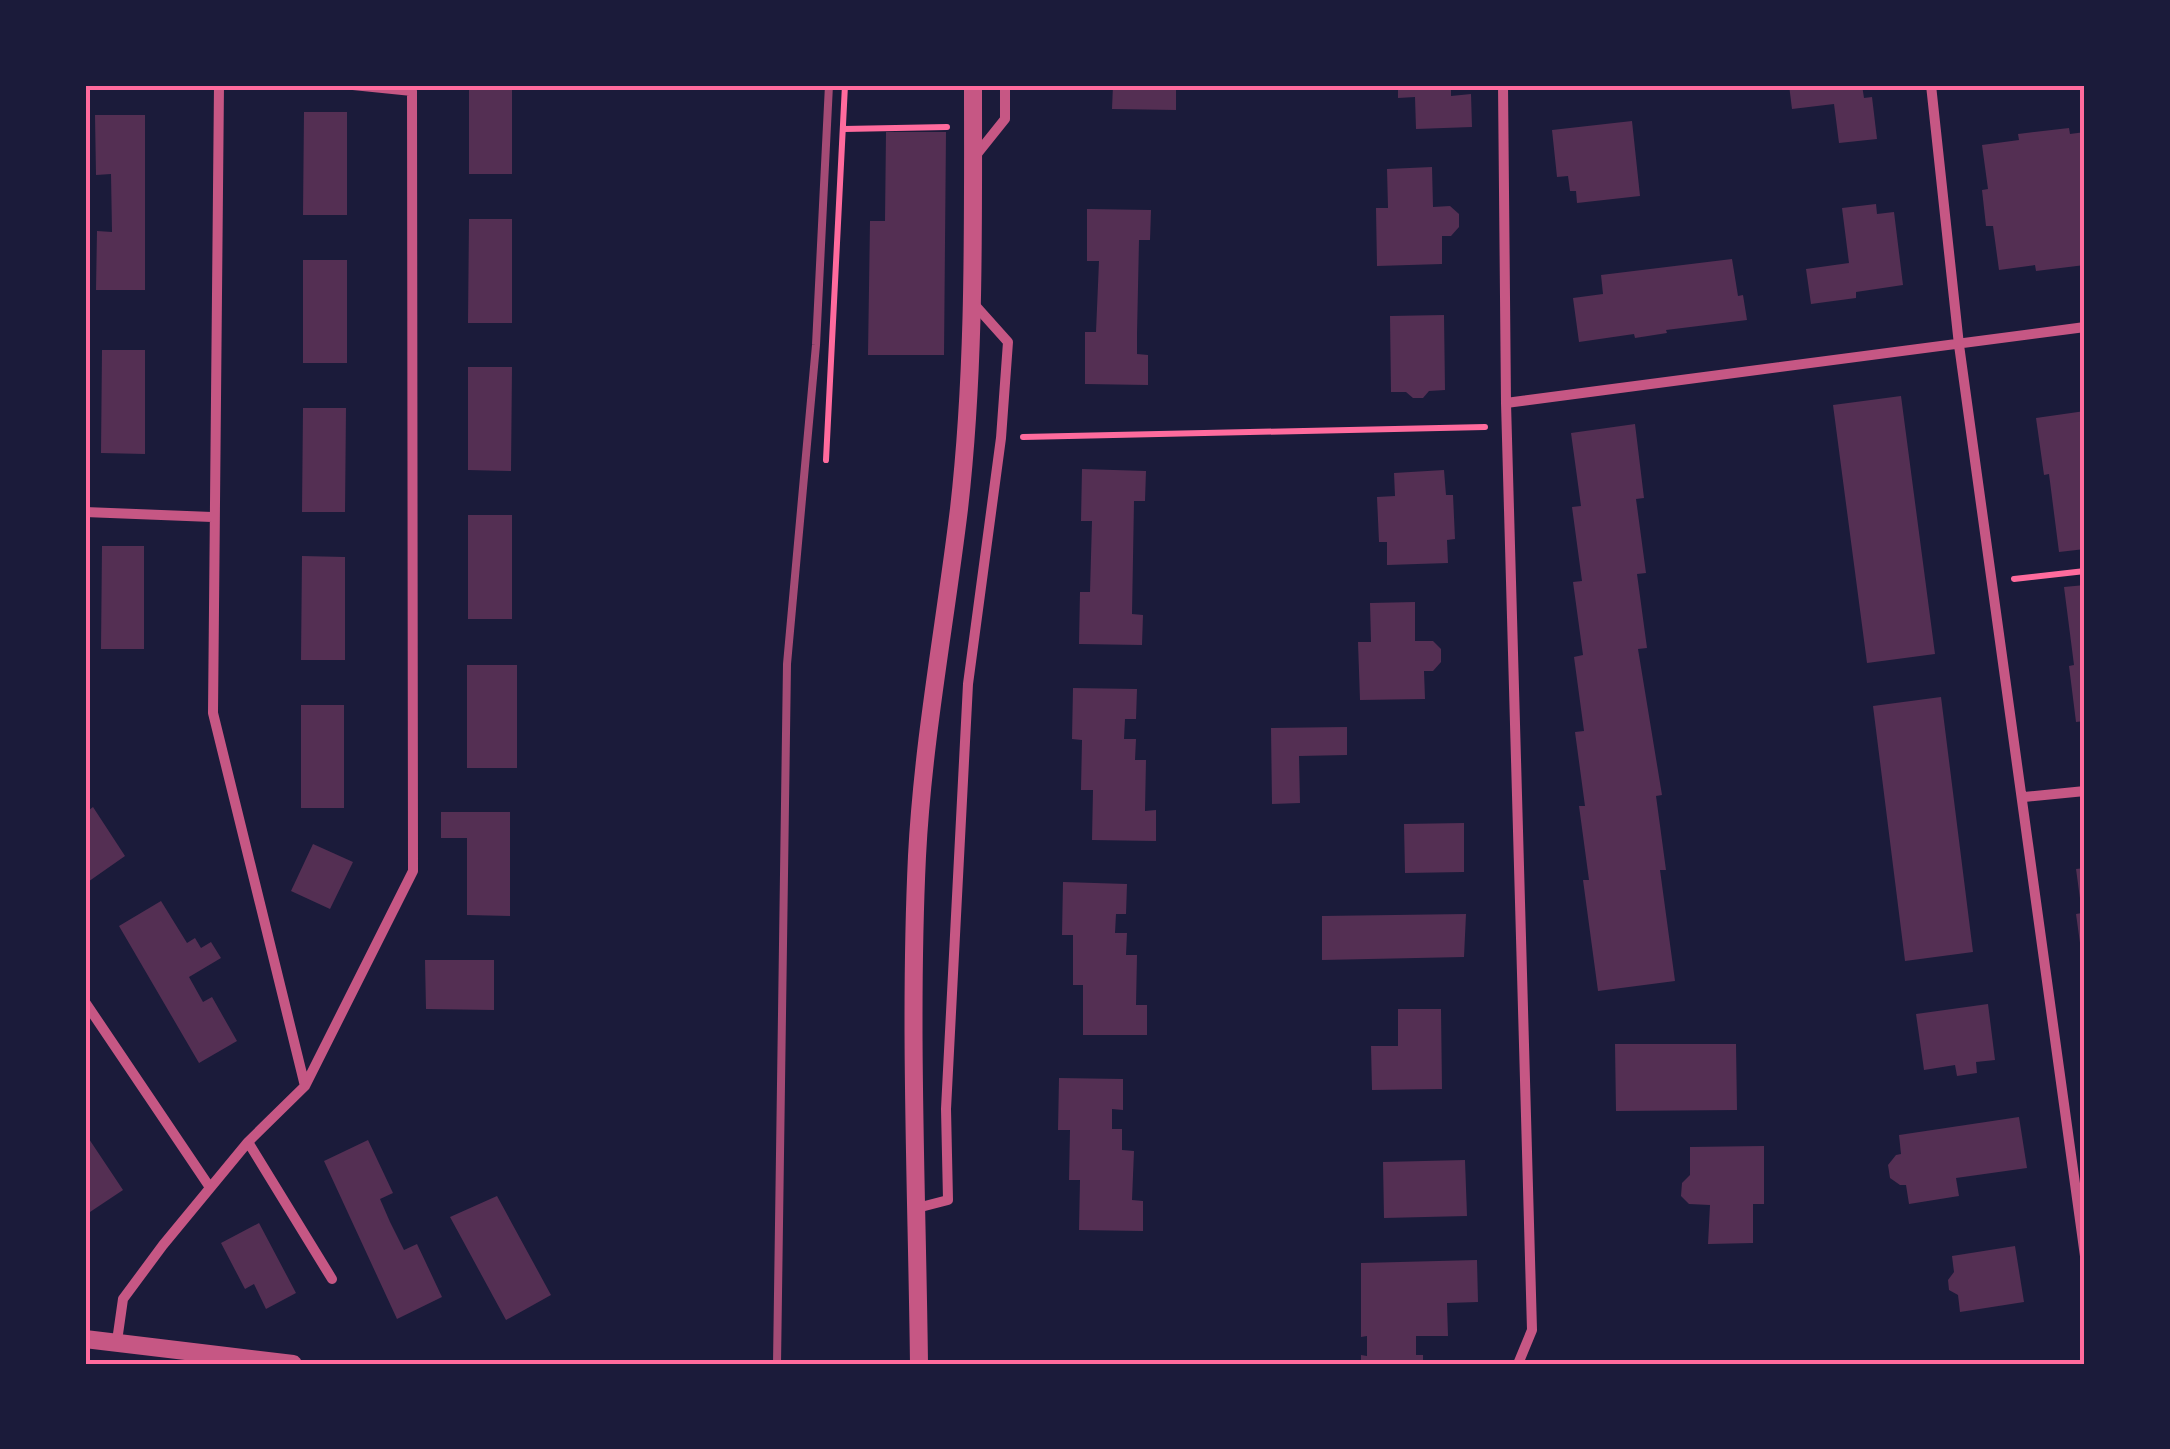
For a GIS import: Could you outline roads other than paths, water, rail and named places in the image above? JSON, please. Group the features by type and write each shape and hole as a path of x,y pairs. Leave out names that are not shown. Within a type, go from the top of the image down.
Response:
{"street":[{"path":"218,85 212,713 306,1086"},
{"path":"117,1341 123,1299 209,1186 306,1086 413,871 412,91 354,85"},
{"path":"919,1364 914,1050 918,856 929,720 959,509 972,302 973,85"},
{"path":"973,160 1005,120 1005,85"},
{"path":"1503,85 1506,427 1532,1330 1518,1364"},
{"path":"1931,85 1959,345 2085,1256"},
{"path":"917,1208 948,1200 946,1108 968,684 1001,438 1008,342 972,302"},
{"path":"1506,403 2085,326"},
{"path":"85,512 212,517"},
{"path":"2024,798 2085,791"},
{"path":"85,1002 209,1186"},
{"path":"248,1142 332,1278"},
{"path":"85,1339 293,1364"}],"railway":[{"path":"777,1364 787,664 816,345 829,85"}]}
